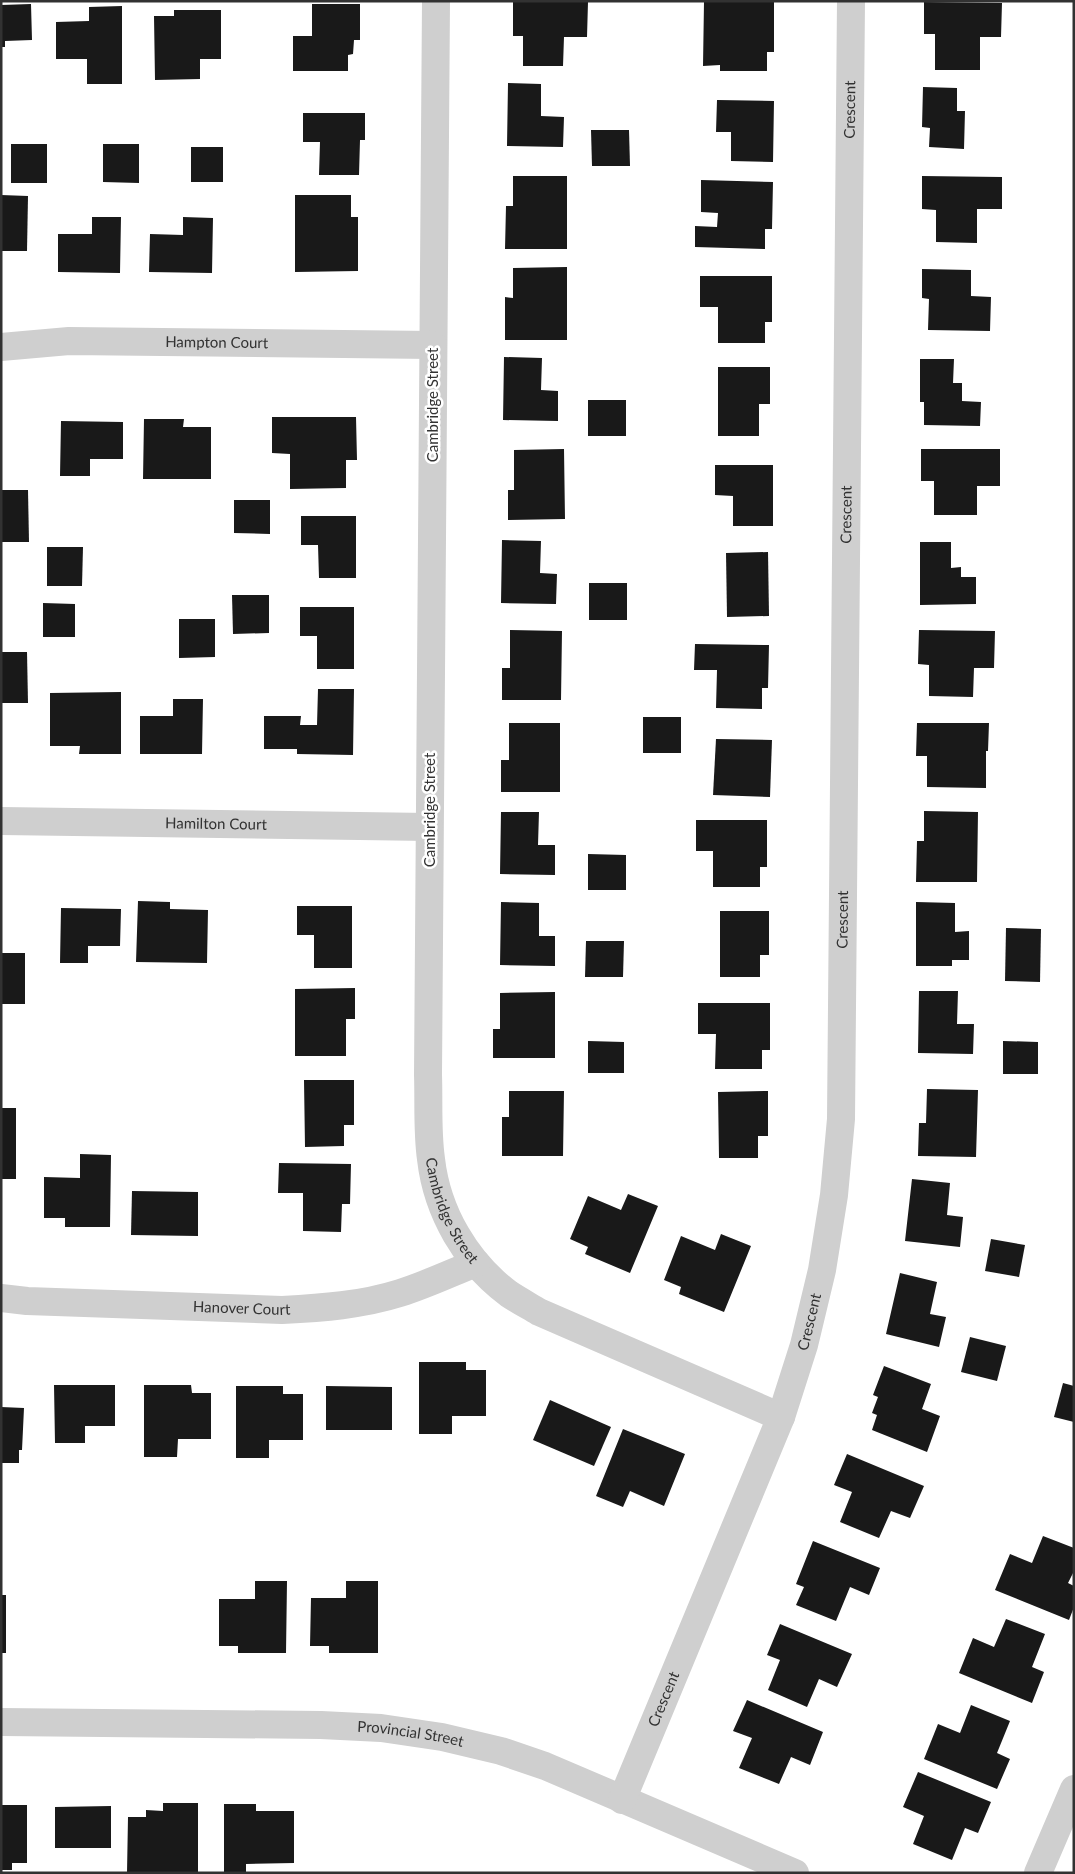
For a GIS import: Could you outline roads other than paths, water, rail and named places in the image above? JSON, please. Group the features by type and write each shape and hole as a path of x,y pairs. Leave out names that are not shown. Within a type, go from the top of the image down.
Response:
{"street":[{"name":"Cambridge Street","path":"436,1 428,1075 430,1159 438,1194 447,1218 460,1242 476,1263 509,1293 539,1312 782,1417"},
{"name":"Crescent","path":"622,1800 782,1417 804,1345 822,1270 834,1195 840,1119 851,1"},
{"name":"Hampton Court","path":"1,347 69,341 433,345"},
{"name":"Hamilton Court","path":"1,822 430,827"},
{"name":"Hanover Court","path":"1,1298 27,1301 272,1310 318,1308 366,1302 401,1292 476,1263"},
{"name":"Provincial Street","path":"1,1722 321,1725 381,1728 442,1737 501,1751 545,1766 795,1873"},
{"path":"1038,1873 1074,1789"}]}
